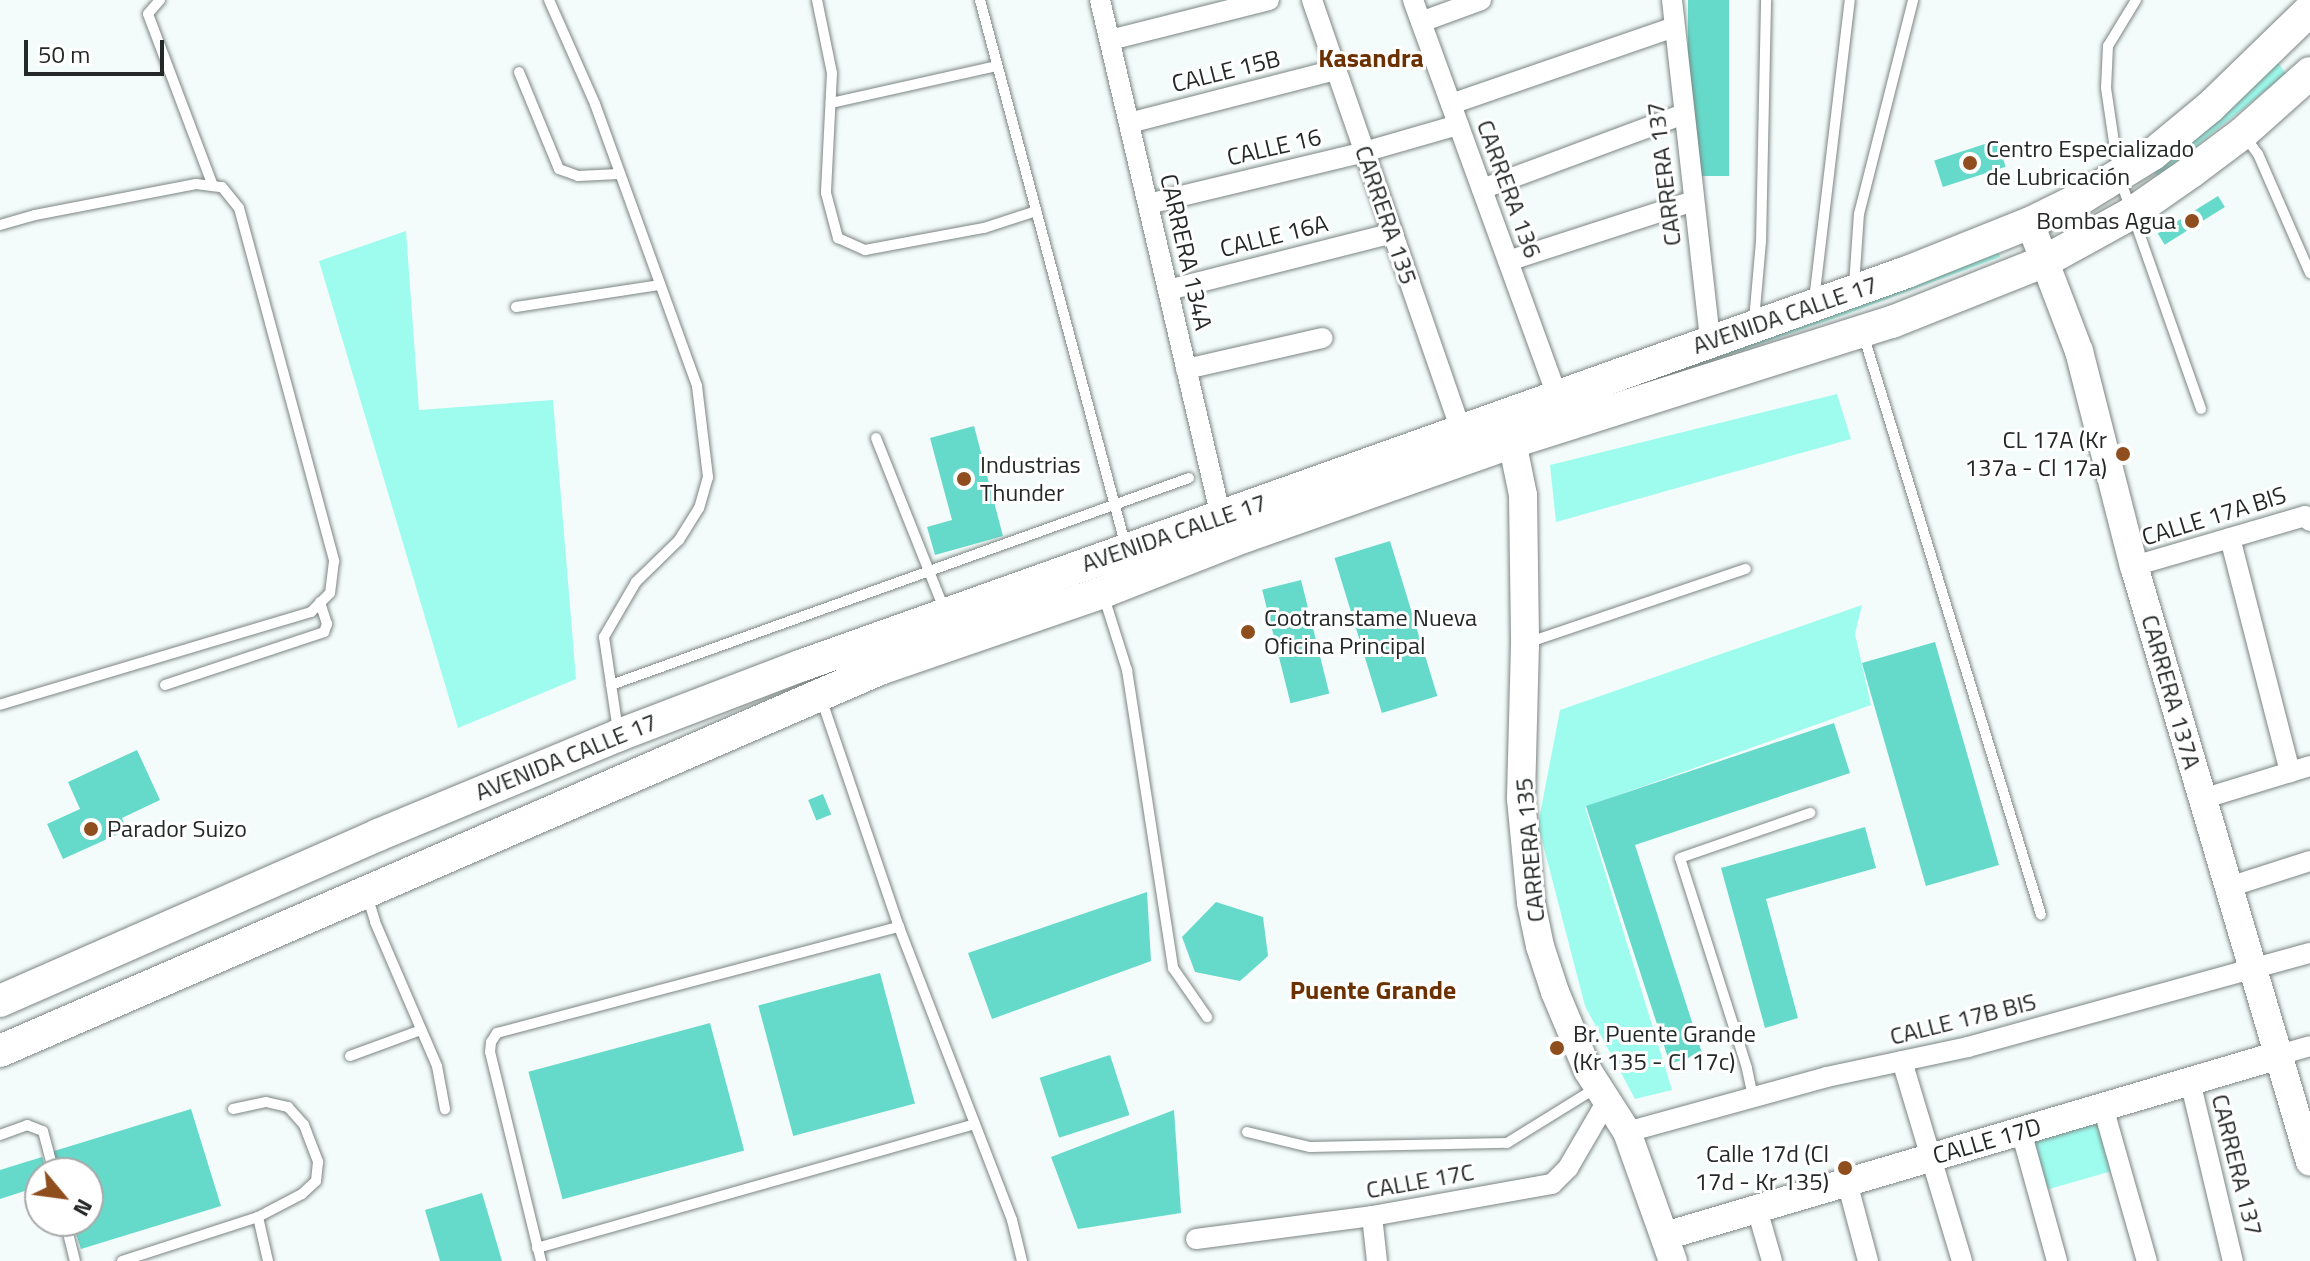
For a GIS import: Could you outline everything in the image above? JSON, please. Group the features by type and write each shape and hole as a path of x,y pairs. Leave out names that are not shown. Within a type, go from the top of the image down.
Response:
{"main road":[{"name":"AVENIDA CALLE 17","path":"0,1001 364,841 619,735 1461,430 1510,427 1557,395 1853,291 2030,223 2119,176 2183,131 2310,10"},
{"path":"2282,39 2310,71"},
{"name":"AVENIDA CALLE 17","path":"0,1051 819,693 973,635 1103,592 1510,427 1862,331 2045,261 2132,213 2243,133 2310,71"}],"street":[{"name":"CARRERA 134A","path":"1100,0 1221,517"},
{"path":"1110,40 1269,0"},
{"name":"CARRERA 135","path":"1312,0 1461,430"},
{"name":"CARRERA 136","path":"1413,0 1557,395"},
{"path":"1421,22 1481,0"},
{"name":"CARRERA 137","path":"1672,0 1710,341"},
{"path":"1451,104 1674,27"},
{"name":"CALLE 15B","path":"1129,123 1336,70"},
{"path":"1482,189 1684,114"},
{"name":"CALLE 16","path":"1148,204 1364,152 1458,125"},
{"path":"1508,261 1694,201"},
{"name":"CARRERA 137A","path":"2030,223 2079,351 2134,566 2310,1162"},
{"name":"CALLE 16A","path":"1168,290 1393,233"},
{"path":"1186,369 1323,338"},
{"name":"CARRERA 135","path":"1510,427 1523,495 1525,644 1521,799 1531,903 1555,992 1602,1094 1627,1132 1669,1248"},
{"name":"CALLE 17A BIS","path":"2134,566 2309,519"},
{"path":"2202,799 2300,769 2230,538"},
{"path":"2229,887 2310,861"},
{"name":"CALLE 17B BIS","path":"1627,1132 1753,1097 1968,1047 2310,953"},
{"name":"CALLE 17D","path":"1669,1248 1757,1209 2310,1046"},
{"path":"1902,1061 1962,1261"},
{"name":"CARRERA 137","path":"2190,1081 2233,1261"},
{"name":"CALLE 17C","path":"1196,1239 1372,1216 1552,1184 1568,1168 1602,1094"},
{"path":"2103,1107 2147,1261"},
{"path":"2021,1131 2057,1261"},
{"path":"1847,1182 1868,1261"},
{"path":"1757,1209 1772,1261"},
{"path":"1372,1216 1377,1261"}],"lane":[{"path":"160,0 148,14 213,186"},
{"path":"549,0 595,104 697,386 708,477 699,508 679,540 636,582 604,637 619,735"},
{"path":"817,0 832,73 826,193 838,238 846,245 865,250 984,228 1036,211"},
{"path":"980,0 1127,549"},
{"path":"1754,326 1761,242 1766,0"},
{"path":"1814,305 1850,0"},
{"path":"1853,291 1859,214 1913,0"},
{"path":"2136,0 2108,46 2106,88 2119,176 2201,409"},
{"path":"831,103 997,66"},
{"path":"519,72 559,169 578,176 619,174"},
{"path":"2243,133 2258,154 2310,273"},
{"path":"0,225 35,215 196,184 222,187 239,208 334,561 330,593 311,612 0,705"},
{"path":"516,307 660,285"},
{"path":"1862,331 2041,915"},
{"path":"876,438 946,614"},
{"path":"611,685 1189,478"},
{"path":"1525,644 1746,569"},
{"path":"1103,592 1127,670 1173,968 1207,1017"},
{"path":"165,685 324,632 327,624 320,602"},
{"path":"819,693 899,927 1012,1220 1022,1261"},
{"path":"1753,1097 1747,1068 1680,858 1810,813"},
{"path":"367,893 375,922 437,1066 445,1109"},
{"path":"541,1261 490,1052 491,1042 497,1033 899,927"},
{"path":"350,1056 421,1030"},
{"path":"1247,1132 1310,1147 1507,1143 1602,1094"},
{"path":"122,1261 258,1217 302,1194 316,1181 318,1162 304,1125 288,1107 266,1102 233,1109"},
{"path":"537,1248 975,1124"},
{"path":"0,1135 27,1125 43,1131 50,1157"},
{"path":"258,1217 268,1261"},
{"path":"69,1237 75,1261"}],"green space":[{"path":"2278,62 2286,74 2158,177 2152,170 2234,107"},
{"path":"406,231 419,410 553,400 576,679 458,728 319,261"},
{"path":"1996,243 2000,257 1841,316 1616,393 1612,385"},
{"path":"1837,394 1851,439 1556,522 1550,465"},
{"path":"1862,605 1855,634 1871,705 1585,807 1672,1090 1635,1099 1585,1006 1538,825 1560,710"},
{"path":"2097,1115 2113,1171 2043,1191 2027,1135"}],"building":[{"path":"1688,0 1729,0 1729,176 1688,176"},
{"name":"Centro Especializado de Lubricación","path":"1997,140 2006,167 1943,187 1934,160"},
{"name":"Bombas Agua","path":"2218,196 2225,207 2165,245 2158,234"},
{"name":"Industrias Thunder","path":"974,426 1003,536 935,555 927,527 952,520 930,438"},
{"path":"1390,541 1437,696 1382,713 1335,558"},
{"path":"1301,580 1329,694 1290,703 1262,590"},
{"path":"1935,642 1999,865 1926,886 1862,663"},
{"path":"1834,723 1850,773 1635,845 1702,1053 1670,1064 1586,806"},
{"path":"137,750 160,800 122,818 127,830 63,859 47,824 80,809 68,782"},
{"path":"823,794 831,814 816,820 808,800"},
{"path":"1865,827 1876,868 1766,899 1798,1018 1765,1028 1721,868"},
{"path":"1147,892 1151,961 992,1019 968,953"},
{"path":"1216,902 1263,917 1268,956 1240,981 1195,972 1182,937"},
{"path":"880,973 915,1103 793,1136 758,1006"},
{"path":"710,1023 744,1151 563,1199 528,1072"},
{"path":"1110,1055 1129,1115 1059,1138 1040,1078"},
{"path":"191,1109 221,1206 81,1249 77,1237 104,1237 104,1157 52,1157 51,1152"},
{"path":"1174,1110 1181,1213 1078,1229 1051,1157"},
{"path":"24,1163 24,1191 0,1199 0,1170"},
{"path":"482,1193 502,1261 440,1261 425,1210"}],"place":[{"name":"Centro Especializado de Lubricación","path":"1970,163"},
{"name":"Bombas Agua","path":"2192,221"},
{"name":"CL 17A (Kr 137a - Cl 17a)","path":"2123,454"},
{"name":"Industrias Thunder","path":"964,479"},
{"name":"Cootranstame Nueva Oficina Principal","path":"1248,632"},
{"name":"Parador Suizo","path":"91,829"},
{"name":"Br. Puente Grande (Kr 135 - Cl 17c)","path":"1557,1048"},
{"name":"Calle 17d (Cl 17d - Kr 135)","path":"1845,1168"}],"district":[{"name":"Kasandra","path":"1371,58"},
{"name":"Puente Grande","path":"1373,990"}]}
